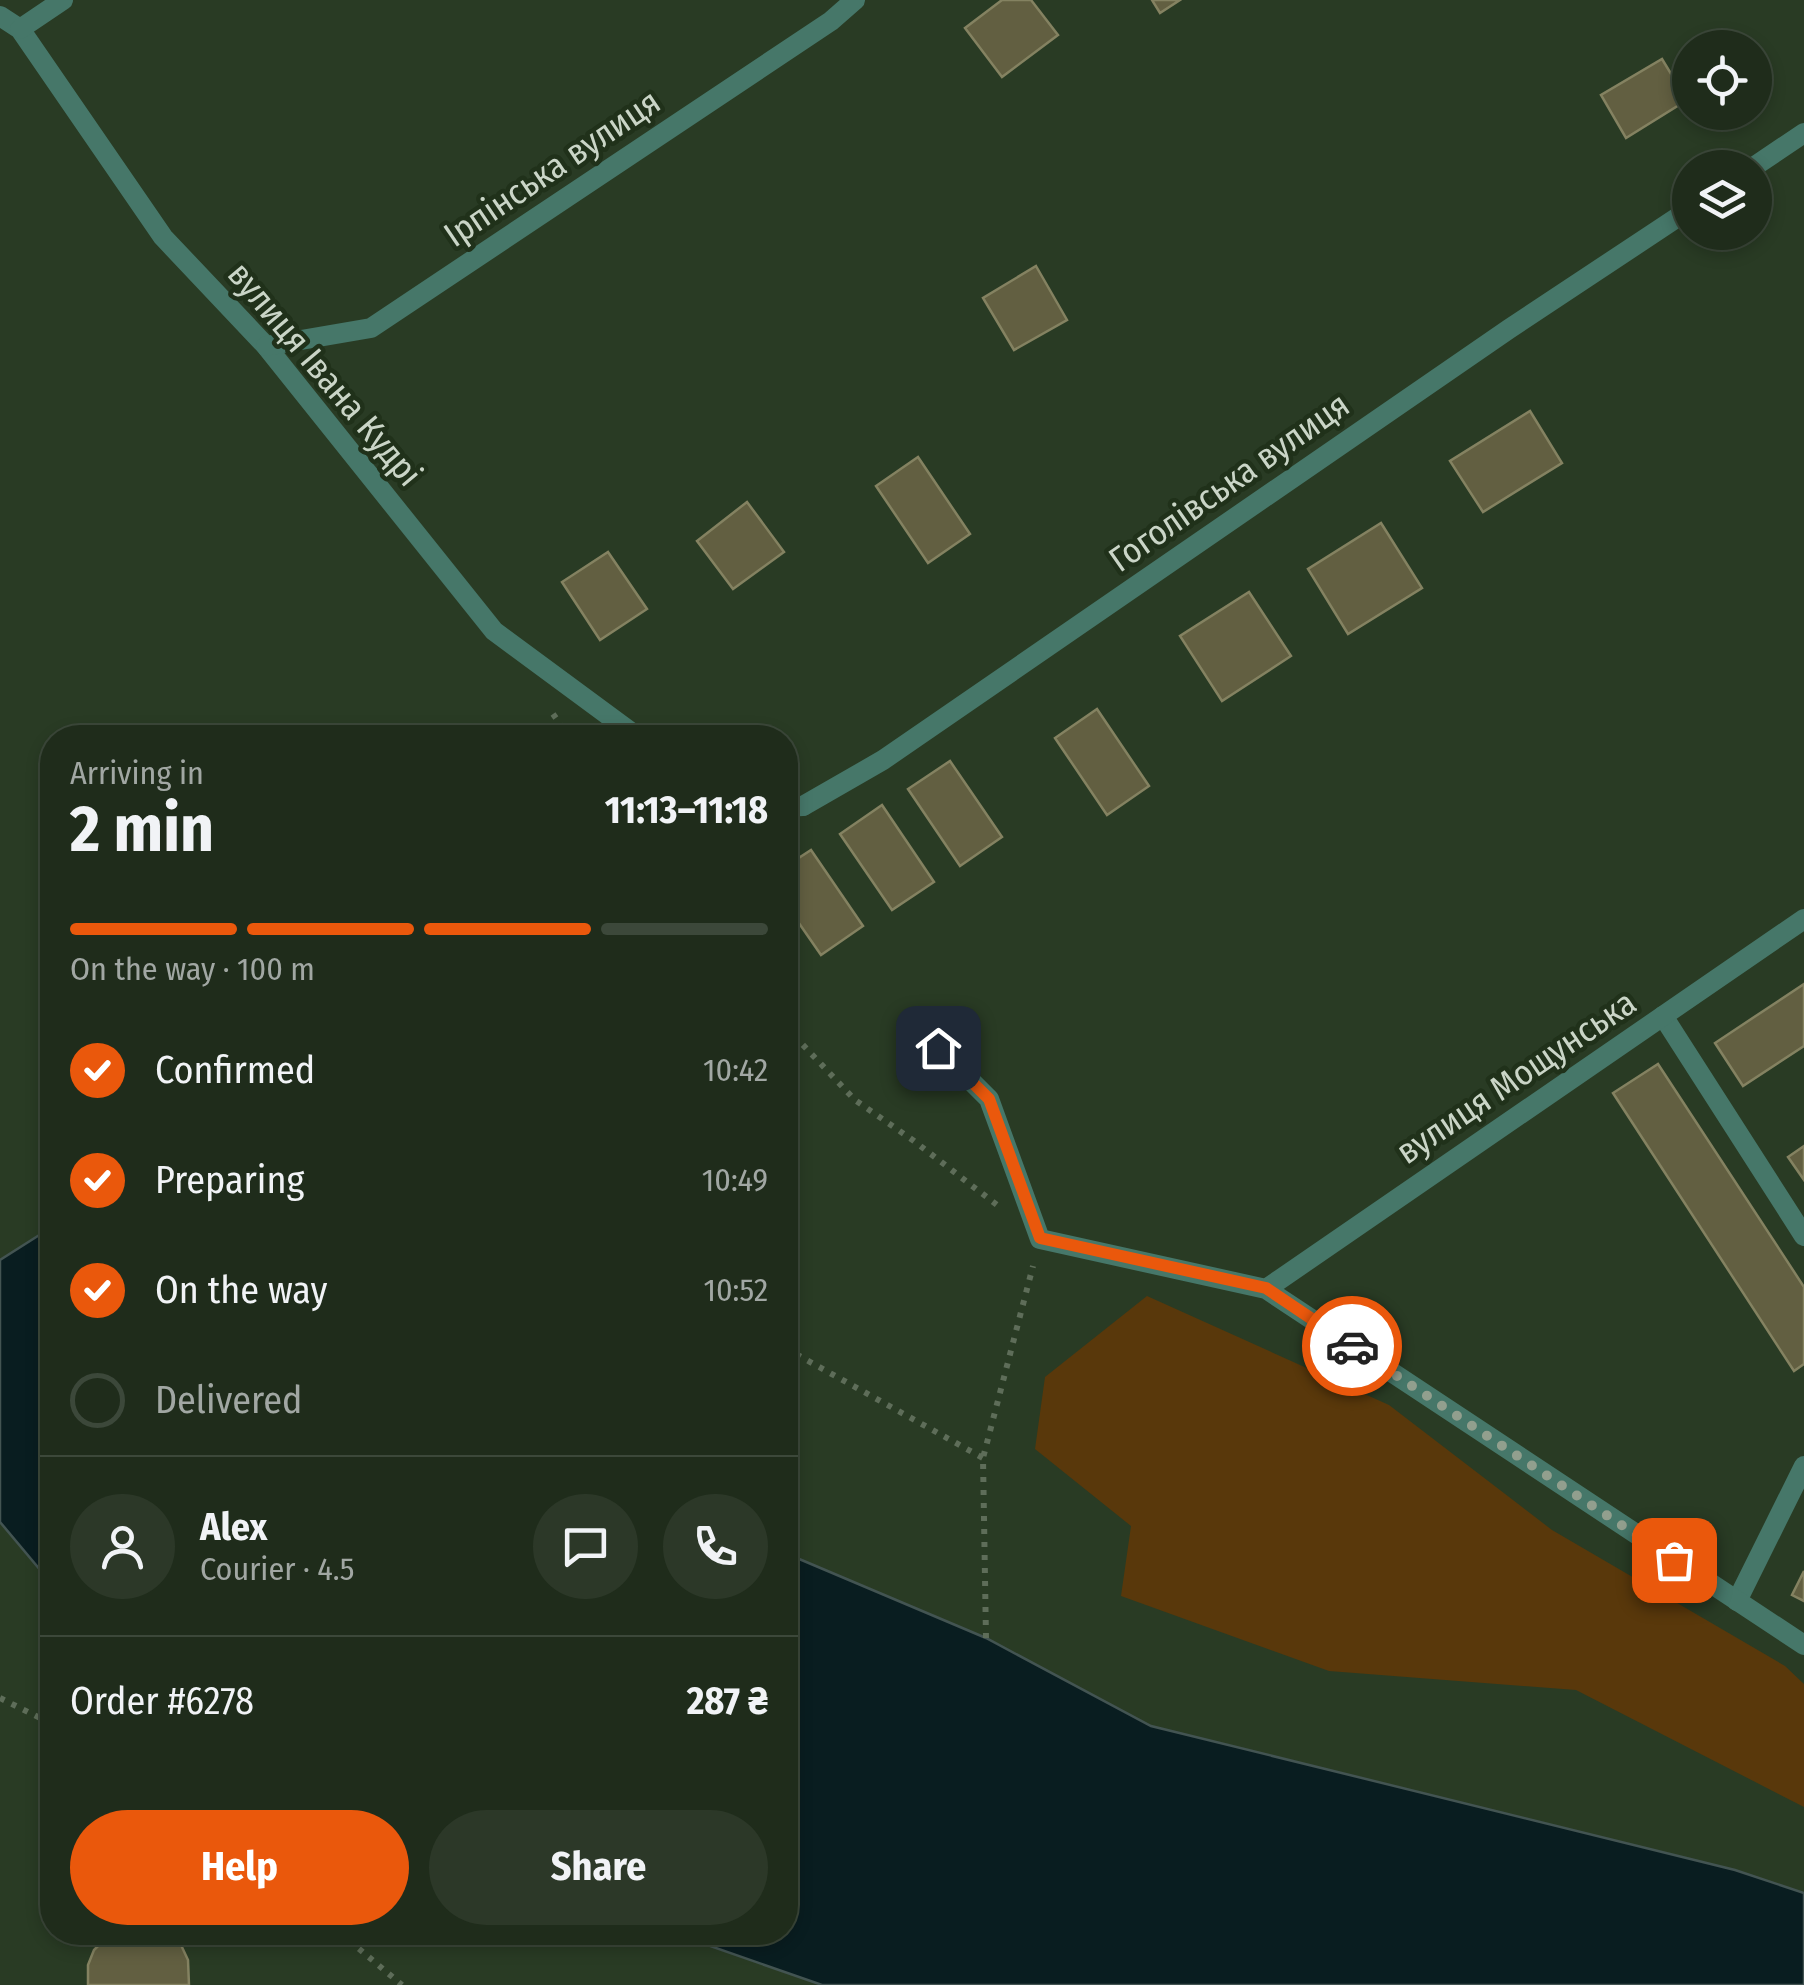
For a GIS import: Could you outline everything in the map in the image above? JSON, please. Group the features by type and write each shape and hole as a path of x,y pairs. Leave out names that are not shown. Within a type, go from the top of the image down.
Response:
{"street":[{"path":"20,29 63,0"},
{"name":"Ірпінська вулиця","path":"266,346 372,328 830,21 855,0"},
{"name":"вулиця Івана Кудрі","path":"0,16 20,29 164,237 266,346 494,631 621,725"},
{"path":"1772,155 1804,133"},
{"name":"Гоголівська вулиця","path":"798,804 883,760 1509,328 1672,221"},
{"name":"вулиця Мощунська","path":"1266,1288 1804,919"},
{"path":"1663,1016 1804,1236"},
{"path":"938,1048 989,1099 1040,1238 1266,1288 1804,1645"},
{"path":"1738,1601 1804,1466"}],"path":[{"path":"798,1040 854,1100 914,1140 1040,1238 982,1458 986,1638"},
{"path":"798,1355 982,1458"},
{"path":"0,1698 40,1718"},
{"path":"354,1945 402,1985"}],"shaded area":[{"path":"1147,1296 1389,1405 1552,1530 1785,1666 1804,1684 1804,1807 1576,1690 1329,1671 1121,1596 1131,1526 1035,1449 1045,1377"}],"water":[{"path":"40,1235 40,1570 0,1522 0,1260"},
{"path":"798,1558 986,1638 1151,1726 1735,1870 1804,1893 1804,1985 822,1985 707,1945 798,1945"}],"building":[{"path":"1002,0 1031,0 1058,35 1002,77 965,28"},
{"path":"1152,0 1180,0 1160,13"},
{"path":"1662,59 1672,75 1672,109 1626,138 1601,95"},
{"path":"1036,266 1067,320 1014,350 983,298"},
{"path":"1530,411 1562,463 1483,512 1450,461"},
{"path":"918,457 970,534 928,563 876,486"},
{"path":"747,502 784,552 733,589 697,541"},
{"path":"1381,523 1422,588 1348,634 1308,569"},
{"path":"608,552 647,609 600,640 562,582"},
{"path":"1249,592 1291,656 1222,701 1180,636"},
{"path":"1097,709 1149,786 1107,815 1055,738"},
{"path":"950,761 1002,837 960,866 908,789"},
{"path":"882,805 934,882 892,910 840,834"},
{"path":"811,850 863,926 821,955 798,922 798,858"},
{"path":"1804,984 1804,1046 1743,1086 1715,1043"},
{"path":"1658,1064 1804,1287 1804,1364 1794,1371 1613,1093"},
{"path":"1804,1146 1804,1180 1788,1157"},
{"path":"1804,1571 1804,1601 1792,1595"},
{"path":"99,1945 181,1945 188,1960 189,1985 88,1985 88,1965"}],"way so far":[{"path":"1352,1346 1674,1560"}],"route":[{"path":"938,1048 989,1099 1040,1238 1266,1288 1352,1346"}]}
